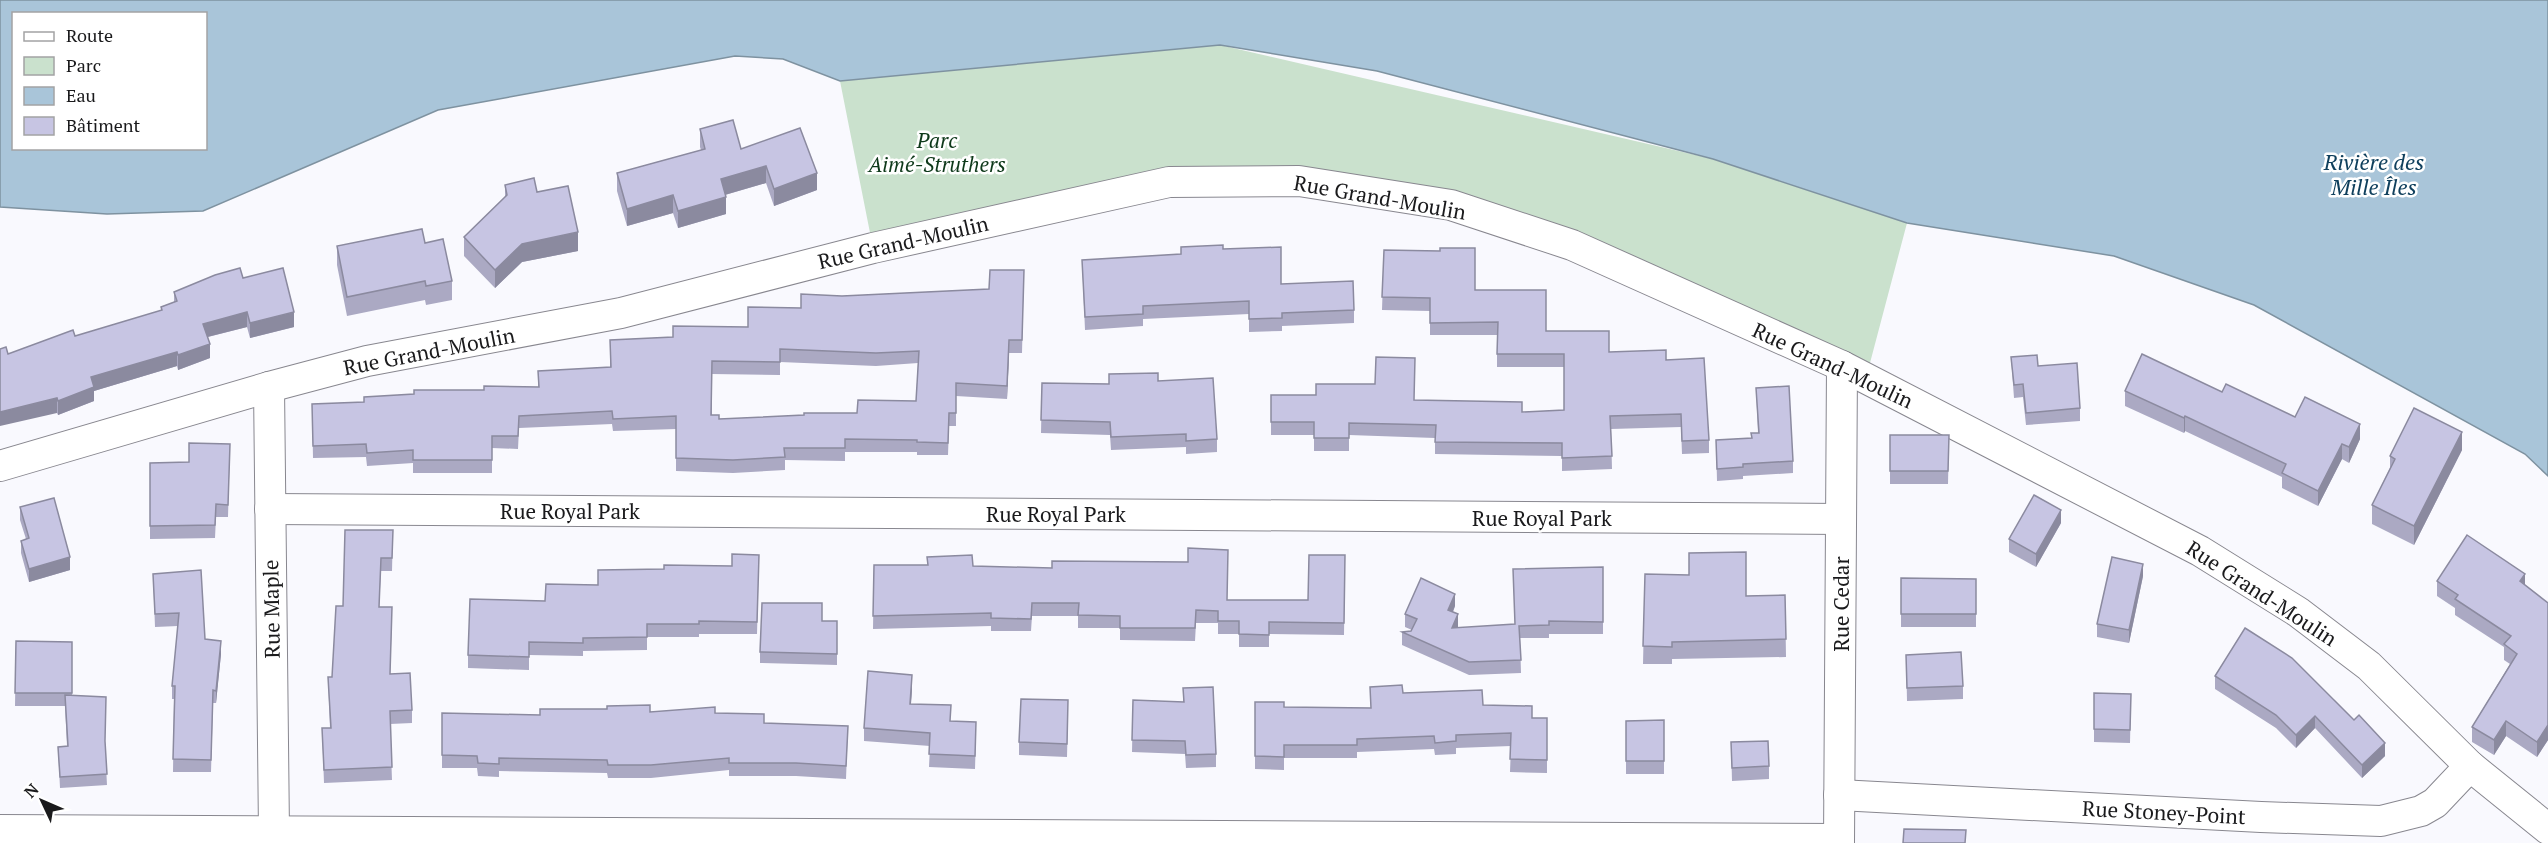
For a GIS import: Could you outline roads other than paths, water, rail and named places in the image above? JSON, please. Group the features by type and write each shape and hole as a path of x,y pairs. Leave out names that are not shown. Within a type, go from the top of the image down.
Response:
{"street":[{"name":"Rue Grand-Moulin","path":"0,466 269,387 367,361 621,313 873,248 1169,182 1299,181 1451,206 1572,245 1842,366 2200,550 2298,612 2369,666 2470,766 2548,829"},
{"name":"Rue Cedar","path":"1839,841 1842,366"},
{"name":"Rue Maple","path":"269,387 274,832"},
{"name":"Rue Royal Park","path":"270,509 1841,519"},
{"name":"Rue Stoney-Point","path":"1839,795 2261,817 2390,832 2435,803 2470,766"},
{"path":"0,830 1839,841"}],"water":[{"name":"Rivière des Mille Îles","path":"0,0 2548,0 2548,476 2525,454 2254,305 2114,256 1907,223 1713,159 1377,71 1220,45 840,81 783,59 735,56 438,110 203,211 107,214 0,207"}],"park label":[{"name":"Parc Aimé-Struthers","path":"937,152"}]}
